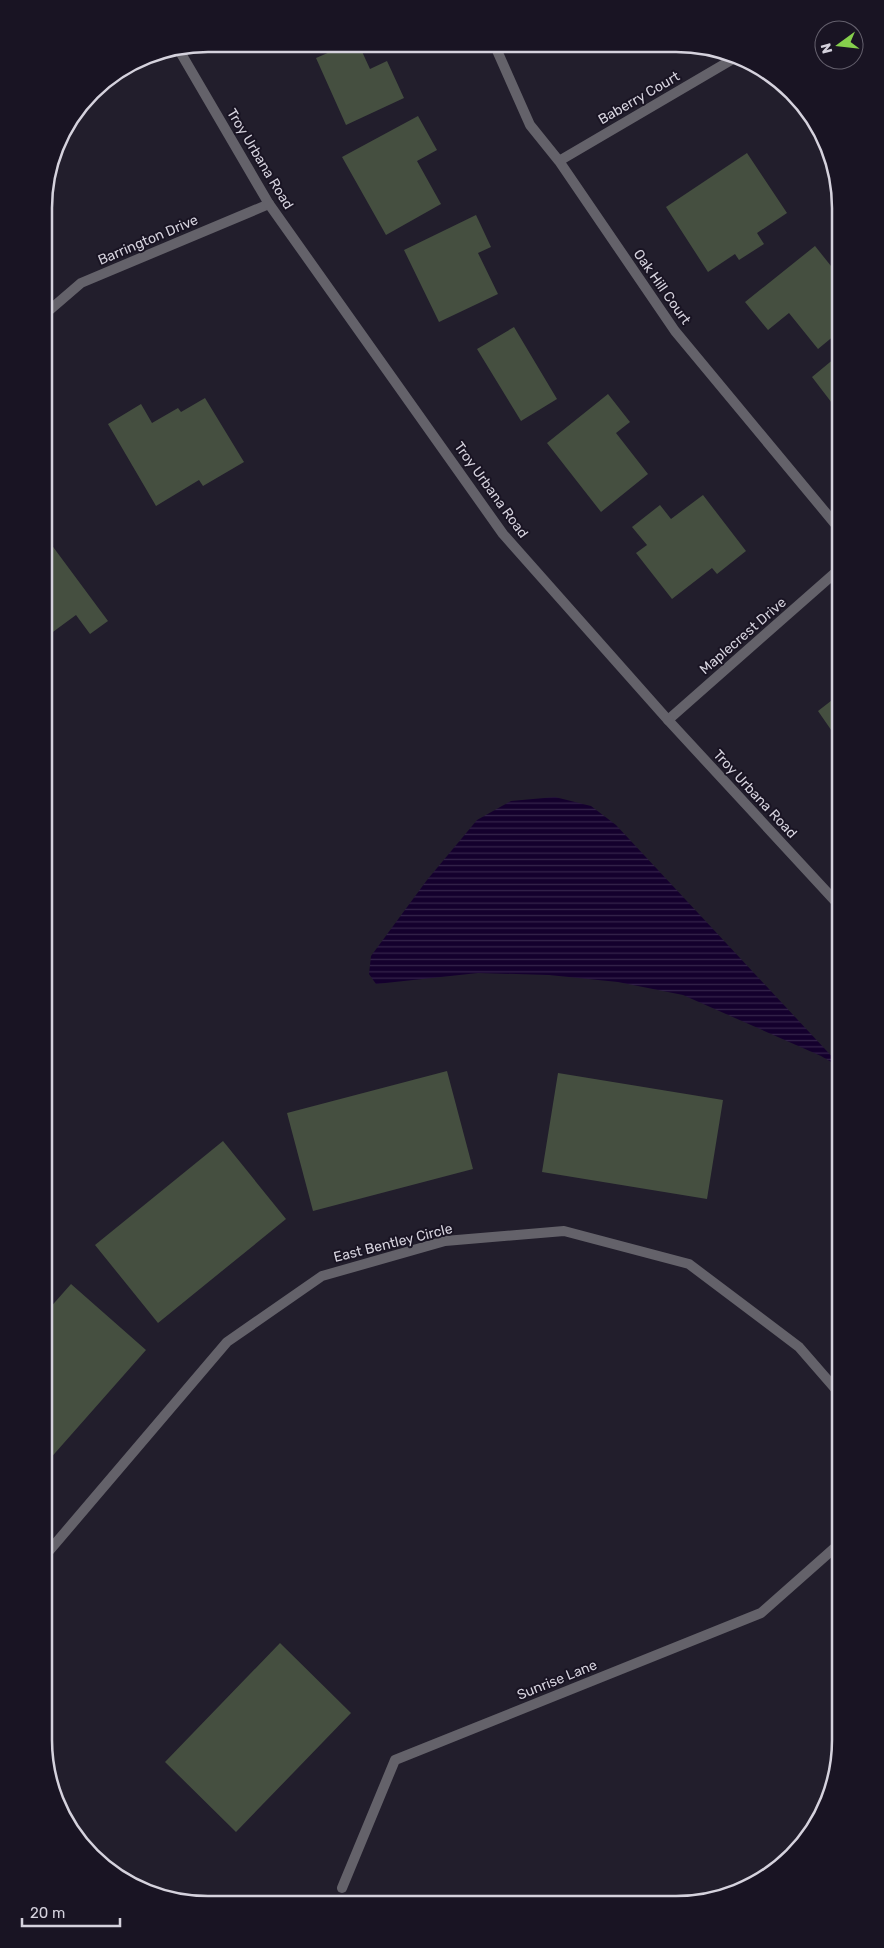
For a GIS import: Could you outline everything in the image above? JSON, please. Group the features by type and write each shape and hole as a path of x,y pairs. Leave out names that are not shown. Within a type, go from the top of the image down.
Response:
{"street":[{"name":"Oak Hill Court","path":"498,52 530,125 559,161 675,331 832,520"},
{"name":"Troy Urbana Road","path":"182,55 269,204 503,534 668,720 832,897"},
{"name":"Baberry Court","path":"559,161 728,62"},
{"name":"Barrington Drive","path":"53,307 81,283 269,204"},
{"name":"Maplecrest Drive","path":"668,720 832,576"},
{"name":"East Bentley Circle","path":"52,1547 227,1342 322,1276 445,1241 564,1231 689,1264 800,1347 831,1384"},
{"name":"Sunrise Lane","path":"342,1888 395,1760 761,1613 831,1551"}],"shaded area":[{"path":"555,797 591,806 616,825 831,1056 831,1062 683,995 618,982 549,975 478,973 376,984 369,974 371,956 427,880 477,820 511,801"}],"building":[{"path":"330,52 362,52 370,69 387,61 404,98 346,125 316,58"},
{"path":"418,116 437,150 417,161 441,204 386,235 342,157"},
{"path":"747,153 787,213 757,233 764,244 739,260 735,254 708,272 666,207"},
{"path":"476,215 491,247 478,253 498,294 439,322 404,250"},
{"path":"815,246 832,267 832,338 818,349 789,313 768,330 745,302"},
{"path":"514,327 557,399 521,421 477,349"},
{"path":"832,361 832,403 812,377"},
{"path":"608,394 630,422 616,433 648,474 601,512 547,443"},
{"path":"205,398 244,462 203,486 199,480 156,506 108,424 141,404 152,423 178,408 181,412"},
{"path":"703,495 746,551 717,574 712,568 672,599 636,553 647,545 632,527 660,505 671,519"},
{"path":"53,546 108,621 90,634 76,615 53,632"},
{"path":"832,700 832,731 818,711"},
{"path":"447,1071 473,1169 313,1211 287,1113"},
{"path":"558,1073 723,1100 707,1199 542,1172"},
{"path":"223,1141 286,1219 158,1323 95,1245"},
{"path":"71,1284 146,1350 52,1456 52,1305"},
{"path":"280,1643 351,1713 236,1832 165,1762"}]}
